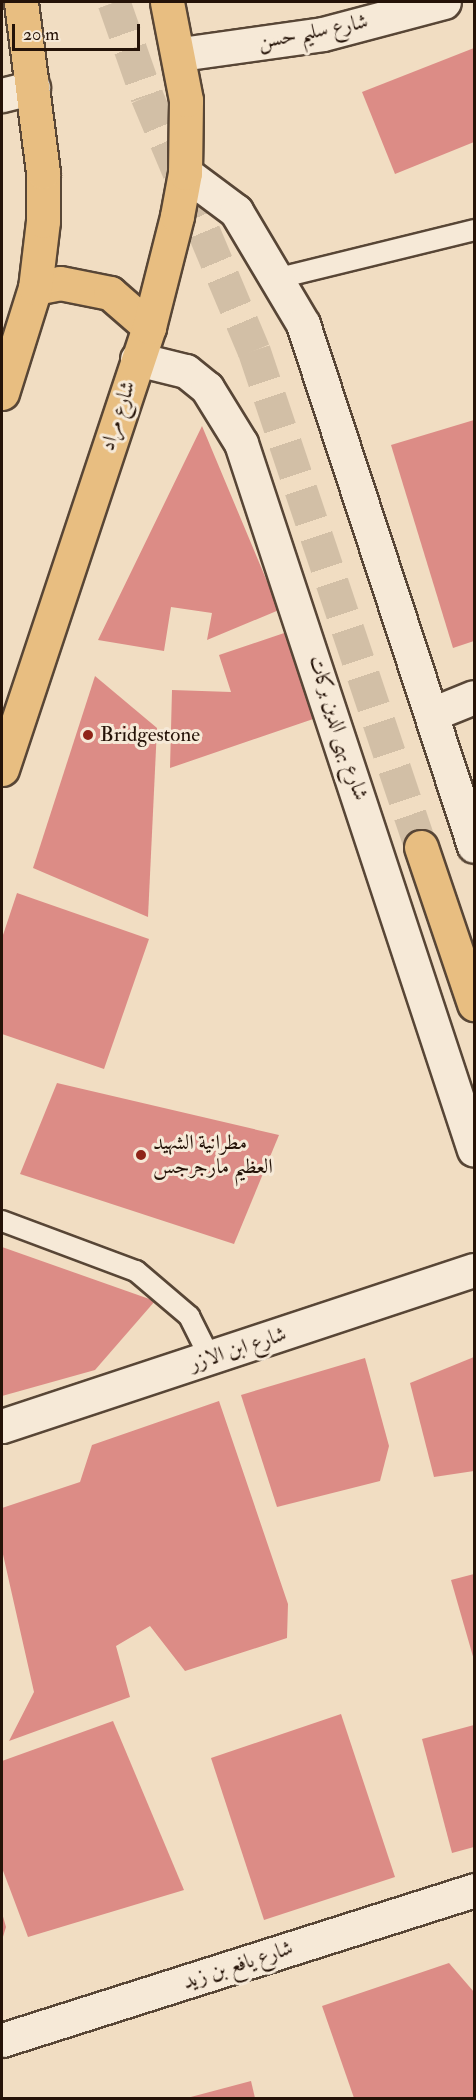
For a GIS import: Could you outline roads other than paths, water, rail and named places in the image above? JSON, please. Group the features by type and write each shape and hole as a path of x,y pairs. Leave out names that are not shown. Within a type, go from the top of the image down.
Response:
{"main road":[{"path":"2,393 35,288 43,172 21,2"},
{"name":"شارع مراد","path":"2,769 149,327 185,173 181,54 167,2"},
{"path":"35,288 60,283 110,293 149,327"},
{"path":"422,847 474,1004"}],"street":[{"name":"شارع سليم حسن","path":"181,54 323,34 444,2"},
{"path":"2,95 33,87"},
{"path":"185,173 236,211 279,278 322,376 474,846"},
{"name":"شارع بهى الدين بركات","path":"137,359 186,371 207,388 241,443 474,1150"},
{"path":"432,714 474,697"},
{"name":"شارع ابن الازر","path":"2,1426 474,1270"},
{"name":"شارع يافع بن زيد","path":"2,2040 474,1890"}],"lane":[{"path":"279,278 474,230"},
{"path":"2,1221 136,1271 189,1316 210,1358"}],"tunnel":[{"path":"114,2 147,96 254,350 421,847"}],"place":[{"name":"Bridgestone","path":"88,735"},
{"name":"مطرانية الشهيد العظيم مارجرجس","path":"141,1155"}]}
